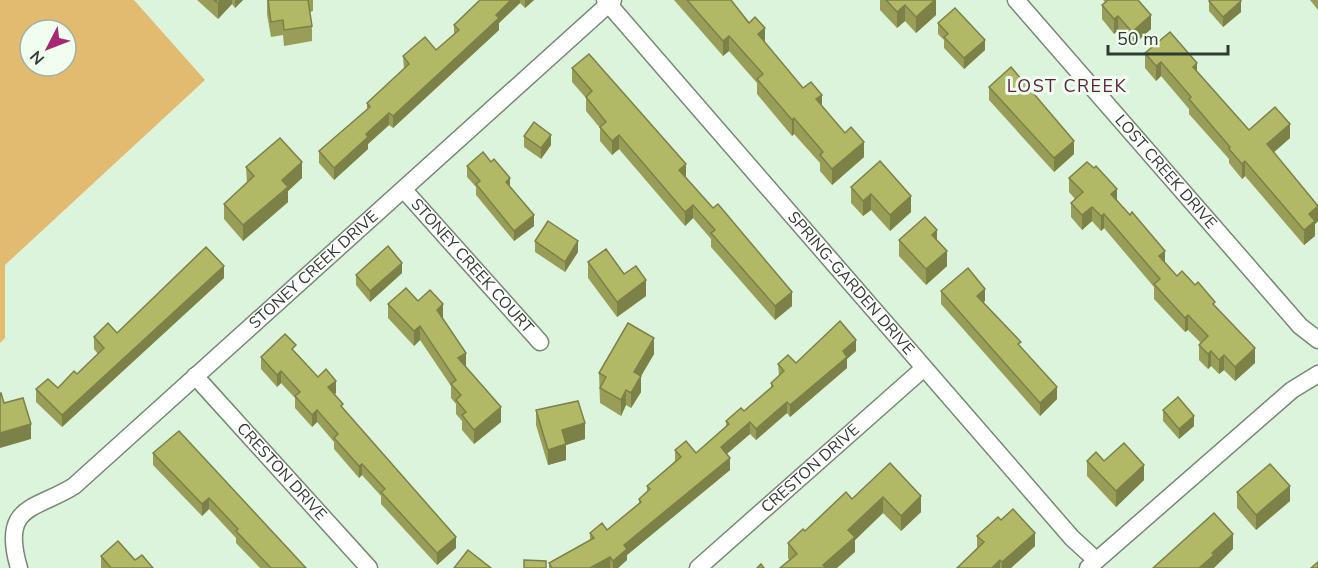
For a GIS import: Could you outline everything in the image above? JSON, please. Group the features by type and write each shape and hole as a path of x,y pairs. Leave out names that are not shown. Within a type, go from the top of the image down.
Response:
{"street":[{"name":"LOST CREEK DRIVE","path":"1016,0 1300,326 1318,340"},
{"name":"STONEY CREEK DRIVE","path":"19,568 5,541 8,519 19,509 62,494 74,486 404,190 609,1"},
{"name":"SPRING-GARDEN DRIVE","path":"609,1 1092,564"},
{"name":"STONEY CREEK COURT","path":"404,190 540,342"},
{"name":"CRESTON DRIVE","path":"698,568 924,368"},
{"path":"1092,564 1292,390 1318,374"},
{"name":"CRESTON DRIVE","path":"195,376 369,568"}],"shaded area":[{"path":"0,0 134,0 205,80 5,265 5,338 0,343"}],"building":[{"path":"268,0 308,0 312,26 284,30 283,20 271,22"},
{"path":"480,0 511,0 496,15 499,18 393,116 389,113 366,134 368,137 334,168 319,151 370,107 367,103 409,64 403,56 425,37 436,50 459,30 454,25"},
{"path":"687,0 731,0 749,23 755,17 765,28 758,34 803,88 811,82 822,95 816,99 845,133 851,127 864,142 832,169 820,155 823,152 757,79 763,74 729,36 723,41"},
{"path":"886,0 935,0 916,17 905,5 897,12"},
{"path":"1108,0 1138,0 1151,15 1132,32 1118,16 1114,19 1102,5"},
{"path":"1210,0 1240,0 1241,1 1223,17"},
{"path":"955,8 985,40 964,58 944,37 948,34 938,23"},
{"path":"1170,32 1197,63 1193,67 1249,130 1275,107 1290,124 1267,144 1318,206 1309,214 1315,221 1304,230 1245,161 1242,164 1229,149 1230,147 1189,99 1191,97 1161,62 1156,66 1145,53"},
{"path":"589,54 686,164 679,170 713,208 718,204 792,292 775,306 711,233 715,230 693,205 685,212 619,135 612,141 600,127 606,122 586,97 592,91 572,68"},
{"path":"1011,67 1074,141 1054,158 989,87"},
{"path":"534,122 551,135 541,148 524,136"},
{"path":"280,138 302,162 282,180 288,187 243,225 224,204 254,176 246,167"},
{"path":"483,152 491,162 494,159 510,178 506,182 534,215 514,231 476,184 480,181 467,166"},
{"path":"880,161 911,196 890,215 871,194 863,201 851,187"},
{"path":"1087,162 1094,168 1096,166 1117,189 1111,194 1130,215 1132,212 1165,251 1159,256 1177,276 1182,271 1195,285 1198,282 1215,302 1213,304 1255,348 1235,367 1224,355 1219,360 1211,351 1208,354 1199,345 1208,336 1188,315 1185,318 1154,284 1160,279 1104,214 1101,216 1092,207 1082,215 1071,203 1083,192 1069,178"},
{"path":"925,217 937,230 932,235 947,251 926,269 899,240"},
{"path":"548,221 578,241 565,262 535,241"},
{"path":"388,246 402,263 370,291 356,275"},
{"path":"206,247 224,266 62,415 36,389 48,379 58,388 74,371 77,374 104,348 94,337 108,323 117,333"},
{"path":"606,249 624,274 636,266 646,280 617,302 588,262"},
{"path":"968,268 985,289 977,296 1021,342 1018,344 1057,387 1040,403 941,291"},
{"path":"406,288 418,301 430,290 443,304 437,310 466,353 458,358 501,407 474,430 462,415 466,412 456,400 461,395 451,384 456,380 420,326 414,331 388,304"},
{"path":"840,321 856,340 843,351 847,357 790,405 787,402 756,429 750,422 721,447 730,458 624,545 627,549 613,561 610,557 590,568 552,568 549,563 594,538 590,533 602,523 607,530 641,502 639,499 650,489 647,486 681,457 675,450 686,441 696,453 729,424 726,421 741,408 744,411 773,386 771,383 784,371 778,364 788,355 796,363"},
{"path":"628,323 654,338 634,372 641,376 631,393 626,390 621,400 600,388 606,377 599,373"},
{"path":"285,334 296,345 292,349 318,377 326,369 336,381 328,387 343,404 341,406 456,537 437,553 381,492 385,489 362,464 359,466 334,438 338,434 317,410 312,415 295,396 300,392 281,371 277,375 261,357"},
{"path":"0,393 4,403 23,398 31,424 0,433"},
{"path":"1178,397 1194,416 1179,429 1163,410"},
{"path":"578,401 585,423 562,430 566,444 548,450 536,410"},
{"path":"179,431 306,568 271,568 209,498 202,504 153,453"},
{"path":"1124,443 1144,465 1116,491 1087,461 1096,452 1104,461"},
{"path":"890,463 921,496 901,516 883,497 848,530 855,537 823,565 826,568 780,568 797,554 788,543 803,529 805,531 846,492 852,499"},
{"path":"1270,464 1290,486 1256,515 1237,492"},
{"path":"1013,509 1035,533 992,568 957,568 984,542 977,536 998,517 1001,520"},
{"path":"1214,513 1233,534 1212,553 1214,555 1199,568 1153,568"},
{"path":"118,541 135,560 142,555 153,568 111,568 101,556"},
{"path":"468,550 491,568 454,568"},
{"path":"524,560 546,561 546,568 524,568"}],"district":[{"name":"LOST CREEK","path":"1067,86"}]}
